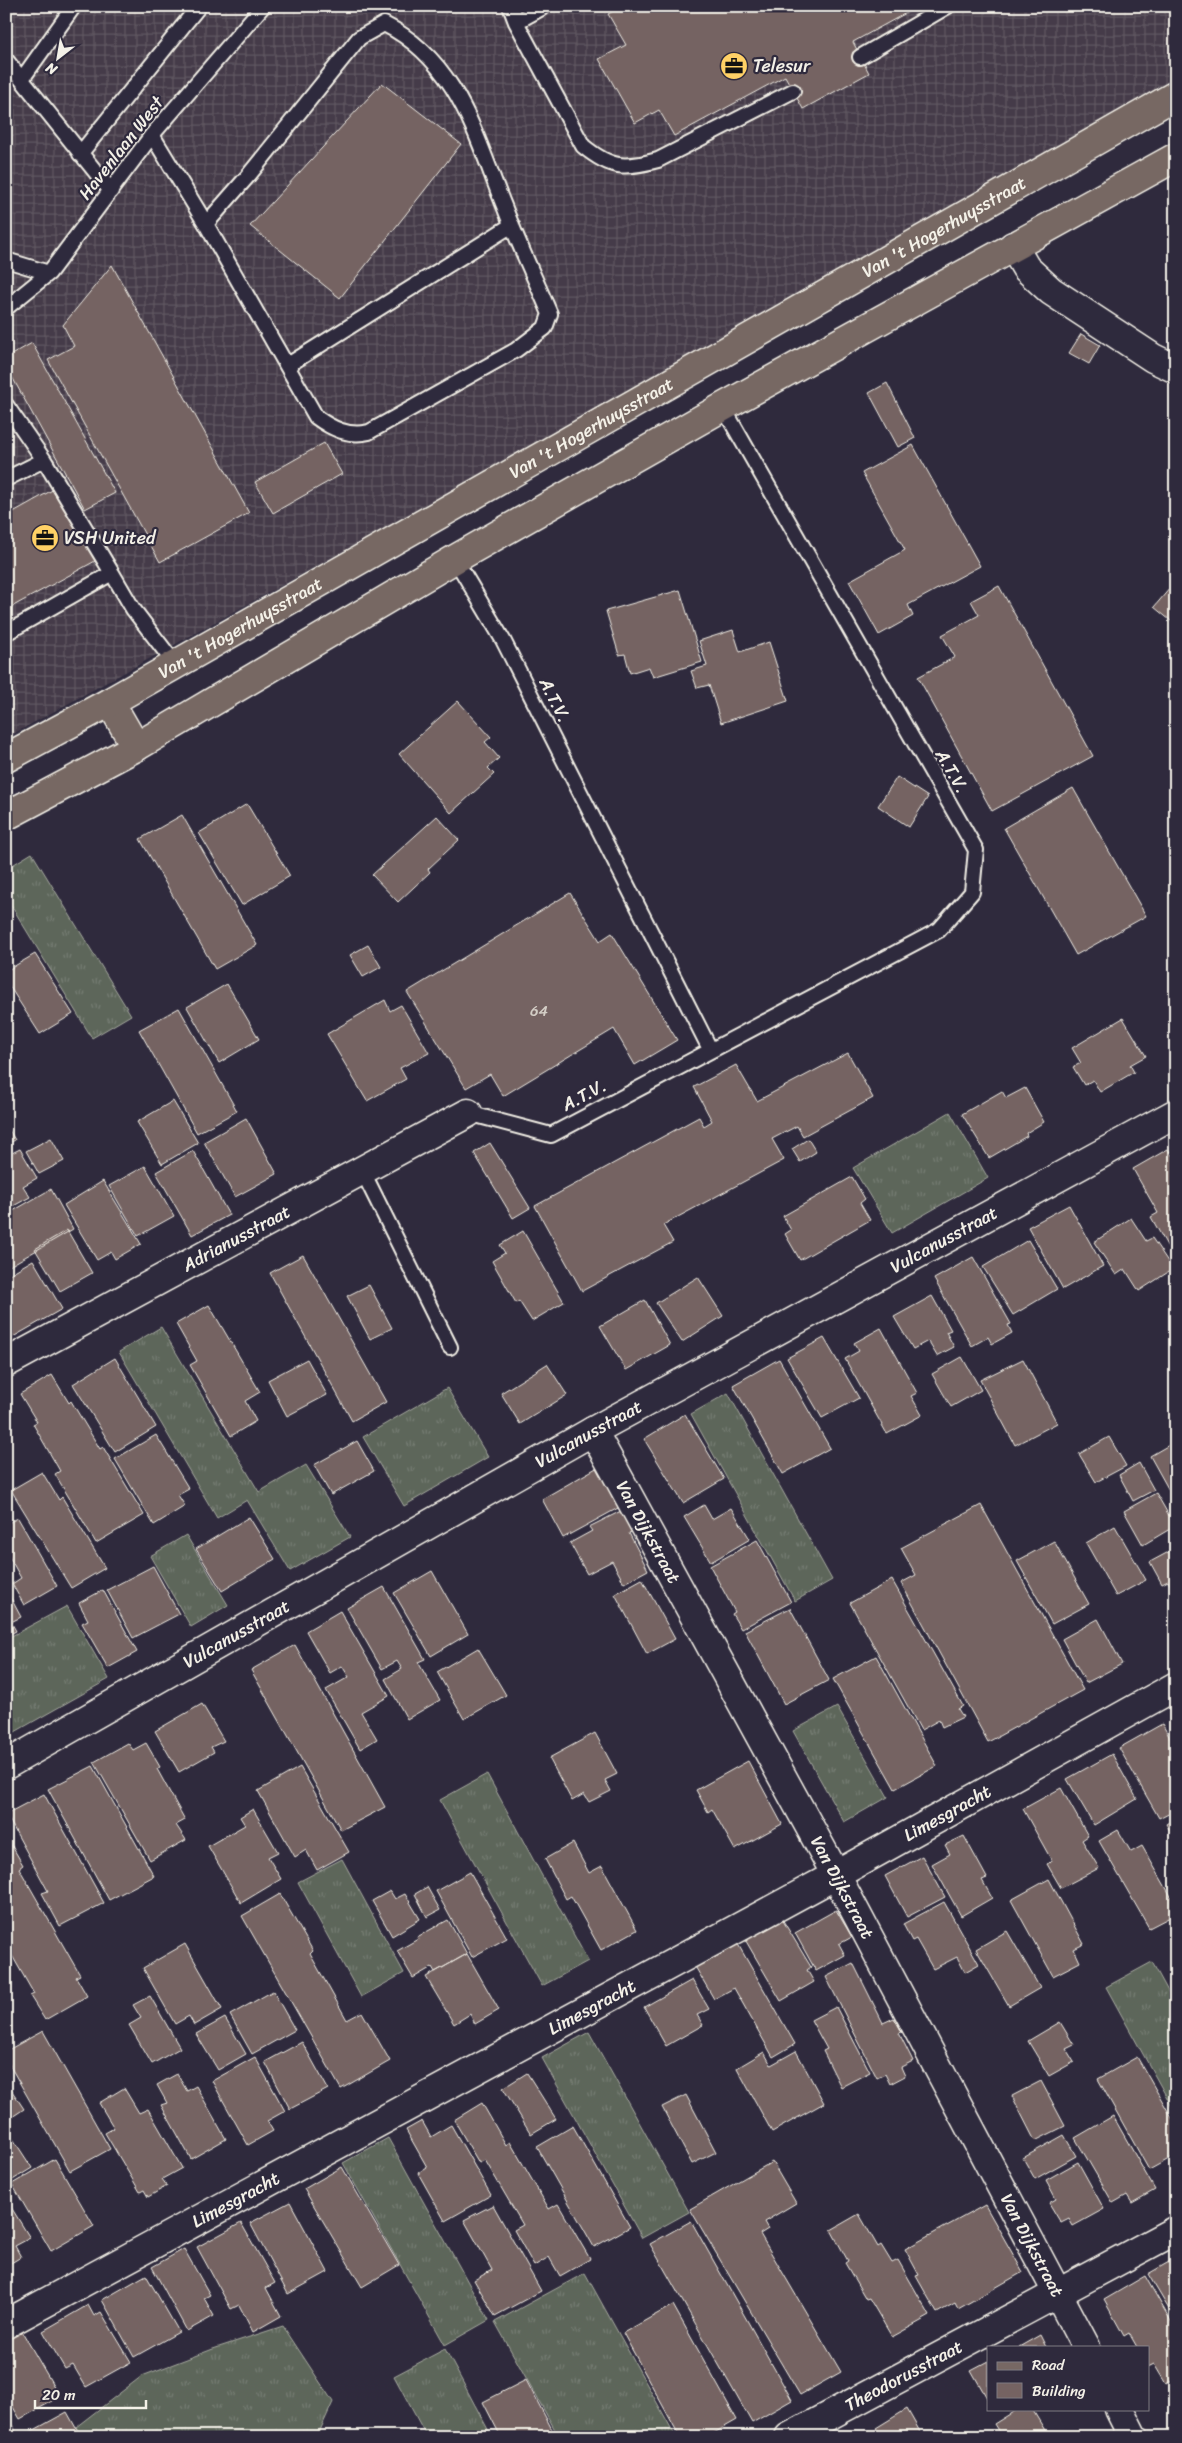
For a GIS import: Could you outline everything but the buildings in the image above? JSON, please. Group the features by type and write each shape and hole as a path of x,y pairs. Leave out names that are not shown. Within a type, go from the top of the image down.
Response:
{"main road":[{"name":"Van 't Hogerhuysstraat","path":"6,758 110,702 1176,95"},
{"path":"6,816 136,747 455,559 723,407 1176,157"},
{"path":"110,702 136,747"}],"street":[{"path":"1013,246 1026,268 1051,291 1145,353 1176,369"},
{"name":"Adrianusstraat","path":"6,1363 468,1113"},
{"name":"Vulcanusstraat","path":"6,1765 593,1430 1176,1113"},
{"name":"Van Dijkstraat","path":"593,1430 836,1875 1085,2346"},
{"name":"Limesgracht","path":"6,2324 836,1875 1176,1686"},
{"name":"Theodorusstraat","path":"789,2437 1176,2230"},
{"path":"1120,2410 1134,2437"}],"lane":[{"path":"22,79 74,6"},
{"path":"80,154 199,6"},
{"name":"Havenlaan West","path":"6,308 49,273 152,135 263,6"},
{"path":"510,6 516,22 583,146 598,158 617,167 637,166 658,160 793,91"},
{"path":"516,22 545,6"},
{"path":"860,57 948,6"},
{"path":"152,135 288,365 316,418 330,428 358,434 369,432 516,350 545,328 550,314 512,225 469,115 430,57 400,32 384,24 359,38 248,176 206,224"},
{"path":"6,60 111,191"},
{"path":"288,365 512,225"},
{"path":"6,260 49,273"},
{"path":"6,405 44,460 133,608 175,664"},
{"name":"A.T.V.","path":"468,1113 551,1134 939,930 972,892 976,850 723,407"},
{"path":"6,479 44,460"},
{"name":"A.T.V.","path":"455,559 503,640 710,1049"},
{"path":"6,633 112,573"},
{"path":"362,1170 450,1347"}],"shaded area":[{"path":"6,6 1176,6 1176,85 600,409 6,738"}],"green space":[{"path":"32,853 131,1015 92,1038 6,897 6,869"},
{"path":"950,1112 988,1178 892,1233 853,1168"},
{"path":"161,1327 259,1492 306,1465 350,1537 290,1571 247,1500 217,1518 119,1352"},
{"path":"447,1388 488,1457 404,1506 363,1437"},
{"path":"728,1393 832,1580 795,1601 691,1414"},
{"path":"186,1535 228,1605 191,1627 150,1556"},
{"path":"67,1606 109,1679 13,1733 6,1721 6,1639"},
{"path":"837,1707 888,1797 844,1822 793,1731"},
{"path":"487,1774 588,1961 542,1986 440,1800"},
{"path":"342,1859 404,1973 361,1997 298,1882"},
{"path":"1152,1962 1176,2006 1176,2114 1106,1987"},
{"path":"589,2032 689,2212 642,2238 542,2058"},
{"path":"388,2138 489,2320 445,2345 343,2163"},
{"path":"585,2273 676,2437 559,2437 495,2322"},
{"path":"283,2326 333,2402 317,2437 82,2437 76,2427 142,2376 213,2349"},
{"path":"445,2349 492,2437 427,2437 394,2376"}],"place":[{"name":"Telesur","path":"734,66"},
{"name":"VSH United","path":"45,538"}]}
